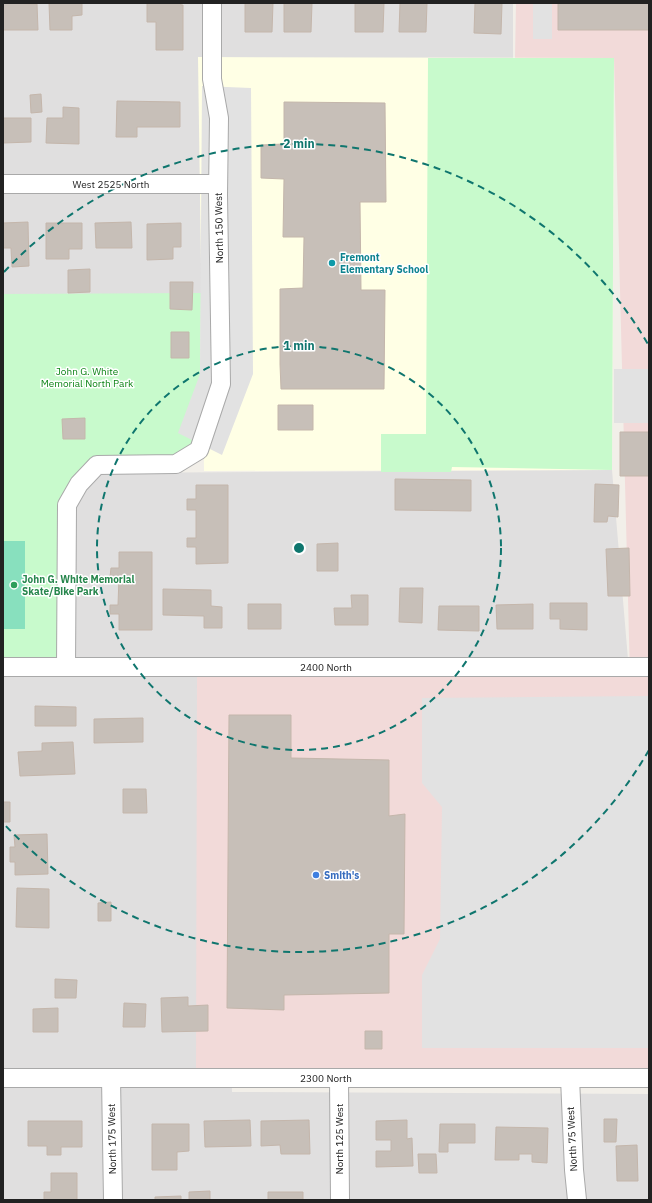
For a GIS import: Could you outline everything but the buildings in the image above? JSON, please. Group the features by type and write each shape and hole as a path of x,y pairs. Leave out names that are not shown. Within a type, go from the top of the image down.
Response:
{"street":[{"name":"North 150 West","path":"66,667 67,505 79,484 97,465 176,464 200,450 221,384 218,118 212,79 212,3"},
{"name":"West 2525 North","path":"3,184 218,184"},
{"name":"2400 North","path":"3,667 649,667"},
{"name":"2300 North","path":"3,1078 649,1078"},
{"name":"North 175 West","path":"111,1078 112,1200"},
{"name":"North 125 West","path":"339,1078 340,1200"},
{"name":"North 75 West","path":"570,1078 574,1170 577,1200"}],"shaded area":[{"path":"3,3 513,3 513,58 215,294 3,295"},
{"path":"516,3 649,3 649,1073 196,1071 197,676 630,676 614,58 515,58"},
{"path":"533,3 552,3 552,39 533,39"},
{"path":"198,57 614,58 612,470 204,471"},
{"path":"202,86 251,88 253,374 222,455 178,433 200,374"},
{"path":"614,369 649,369 649,423 614,423"},
{"path":"612,470 630,683 223,692 232,1092 649,1094 649,1200 3,1200 3,673 72,506 99,473"},
{"path":"649,696 649,1048 422,1048 422,975 440,939 442,807 422,783 422,698"}],"green space":[{"path":"428,58 614,58 612,470 452,467 451,472 381,472 381,434 426,434"},
{"name":"John G. White Memorial North Park","path":"201,293 200,374 196,443 173,456 75,477 58,503 58,660 3,660 3,294"},
{"name":"John G. White Memorial Skate/Bike Park","path":"3,541 25,541 25,629 3,629"}],"place":[{"name":"Fremont Elementary School","path":"332,263"},
{"name":"John G. White Memorial Skate/Bike Park","path":"14,585"},
{"name":"Smith's","path":"316,875"}]}
